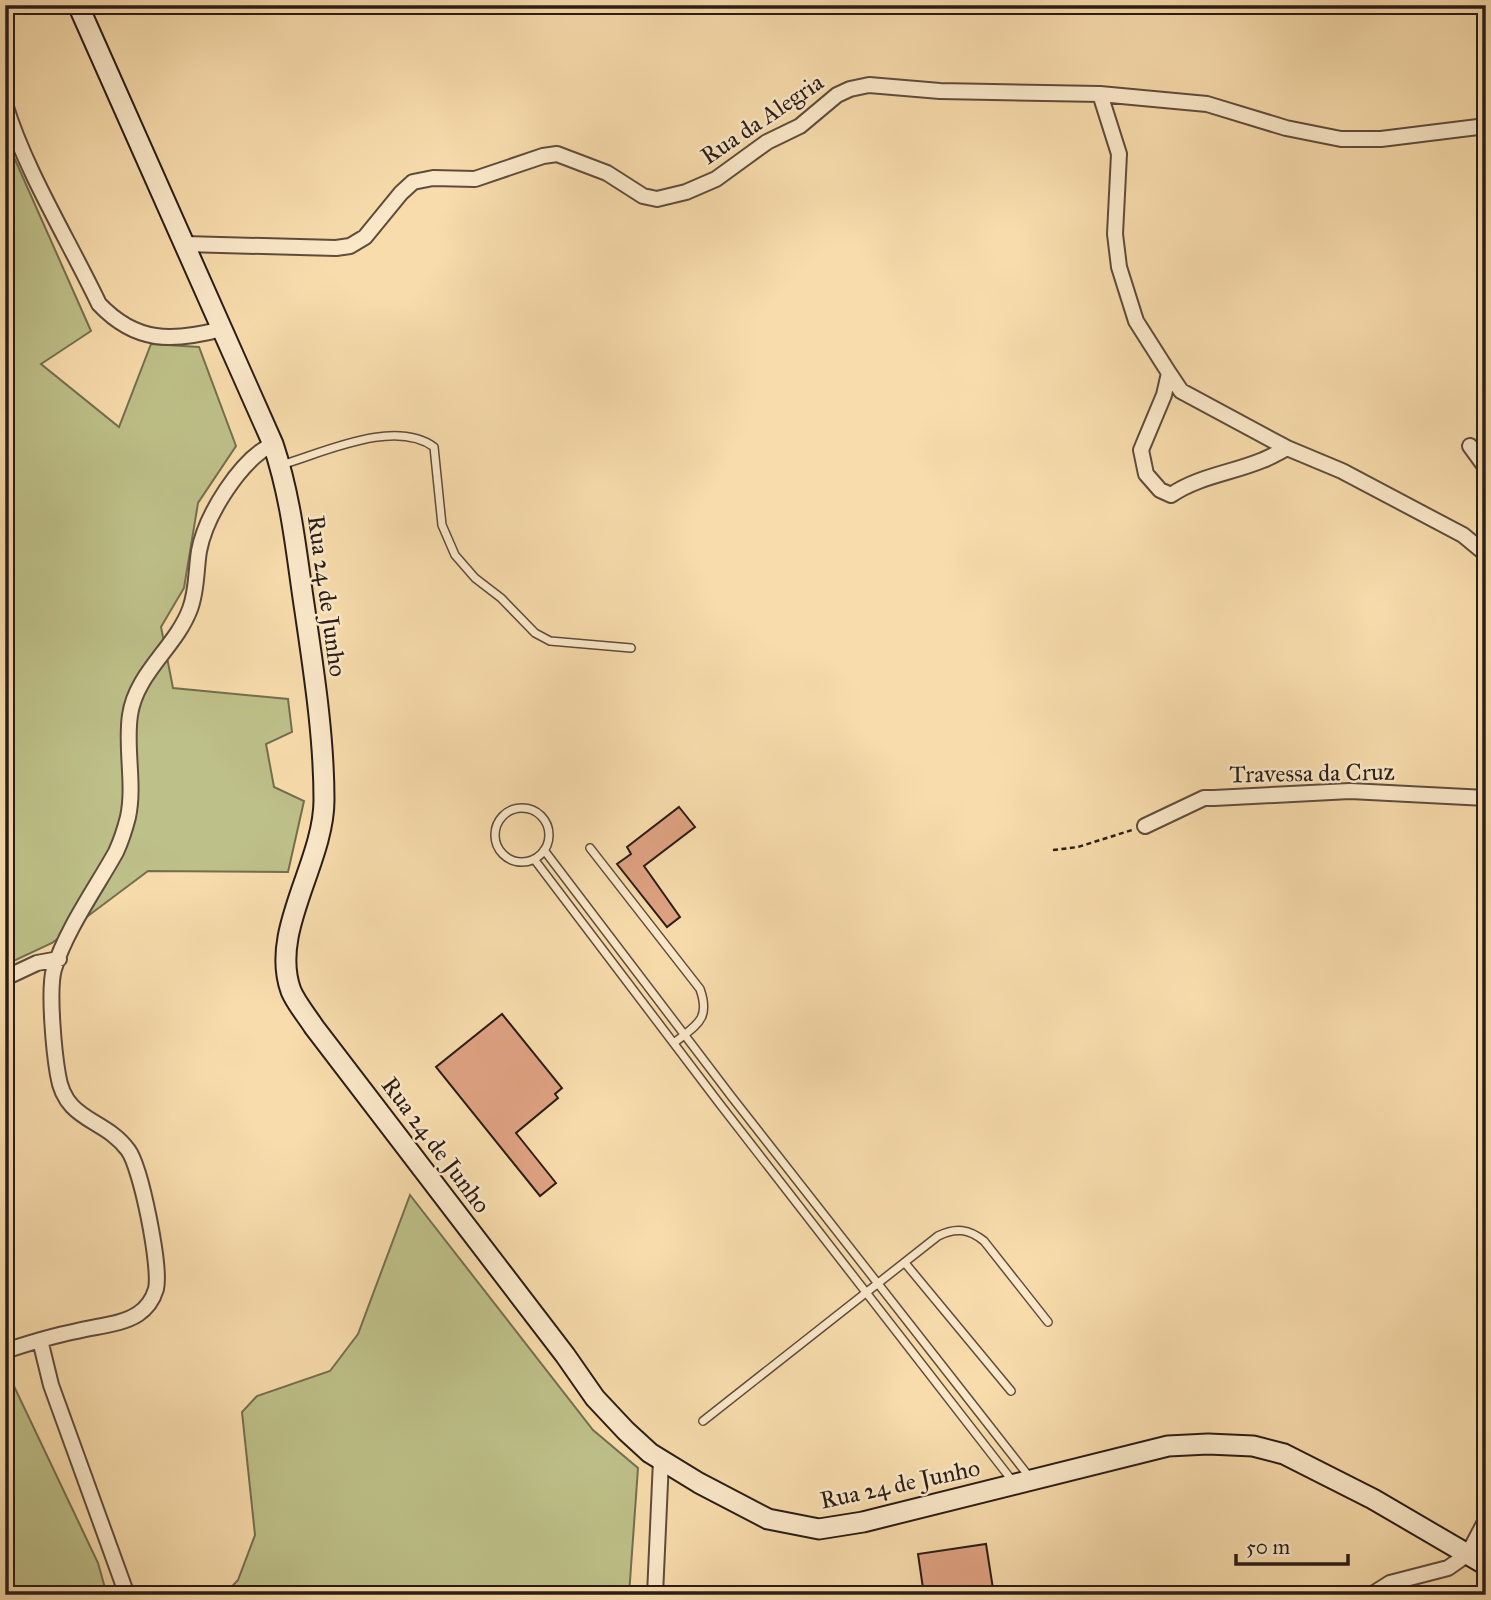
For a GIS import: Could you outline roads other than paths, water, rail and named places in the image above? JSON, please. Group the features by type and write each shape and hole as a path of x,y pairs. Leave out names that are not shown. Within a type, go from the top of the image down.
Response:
{"main road":[{"name":"Rua 24 de Junho","path":"78,5 273,444 292,509 322,739 324,773 321,830 315,856 289,930 287,960 292,991 314,1027 595,1398 650,1453 699,1483 768,1519 819,1529 863,1522 1168,1446 1208,1444 1253,1447 1284,1454 1317,1469 1486,1565"}],"street":[{"name":"Rua da Alegria","path":"185,244 350,246 365,237 413,182 433,178 475,180 556,154 607,173 643,196 657,199 686,192 716,179 767,142 800,126 837,95 869,85 940,91 1100,94 1207,104 1286,128 1341,139 1392,138 1486,125"},
{"path":"1100,94 1119,154 1115,234 1119,267 1136,321 1181,391 1463,535 1486,554"},
{"path":"5,104 37,179 99,304 106,312 114,320 137,332 163,337 190,338 222,329"},
{"path":"1169,373 1164,395 1141,450 1146,474 1160,491 1171,495 1206,477 1262,460 1287,447"},
{"path":"5,1351 121,1321 138,1314 151,1303 156,1288 152,1240 143,1194 138,1171 128,1149 69,1105 62,1094 51,989 54,970 122,836 129,814 130,713 139,688 179,631 191,608 205,529 212,513 250,460 273,444"},
{"path":"1470,446 1486,468"},
{"name":"Travessa da Cruz","path":"1145,825 1204,798 1214,797 1350,791 1486,798"},
{"path":"5,978 37,963 59,959"},
{"path":"40,1340 51,1385 127,1595"},
{"path":"655,1595 661,1460"},
{"path":"1371,1595 1390,1583 1448,1568 1468,1554 1486,1520"}],"lane":[{"path":"280,466 336,446 379,437 424,440 434,447 442,525 455,555 475,578 501,598 536,633 550,641 631,648"},
{"path":"525,808 541,816 549,833 544,850 534,859 516,862 508,858 496,844 496,826 507,812 525,808"},
{"path":"590,848 700,989 705,1004 700,1021 674,1043"},
{"path":"544,850 878,1285 1023,1482"},
{"path":"534,859 866,1293 1023,1482"},
{"path":"703,1421 939,1236 949,1231 962,1229 976,1234 984,1241 1048,1322"},
{"path":"905,1264 1011,1391"}]}
